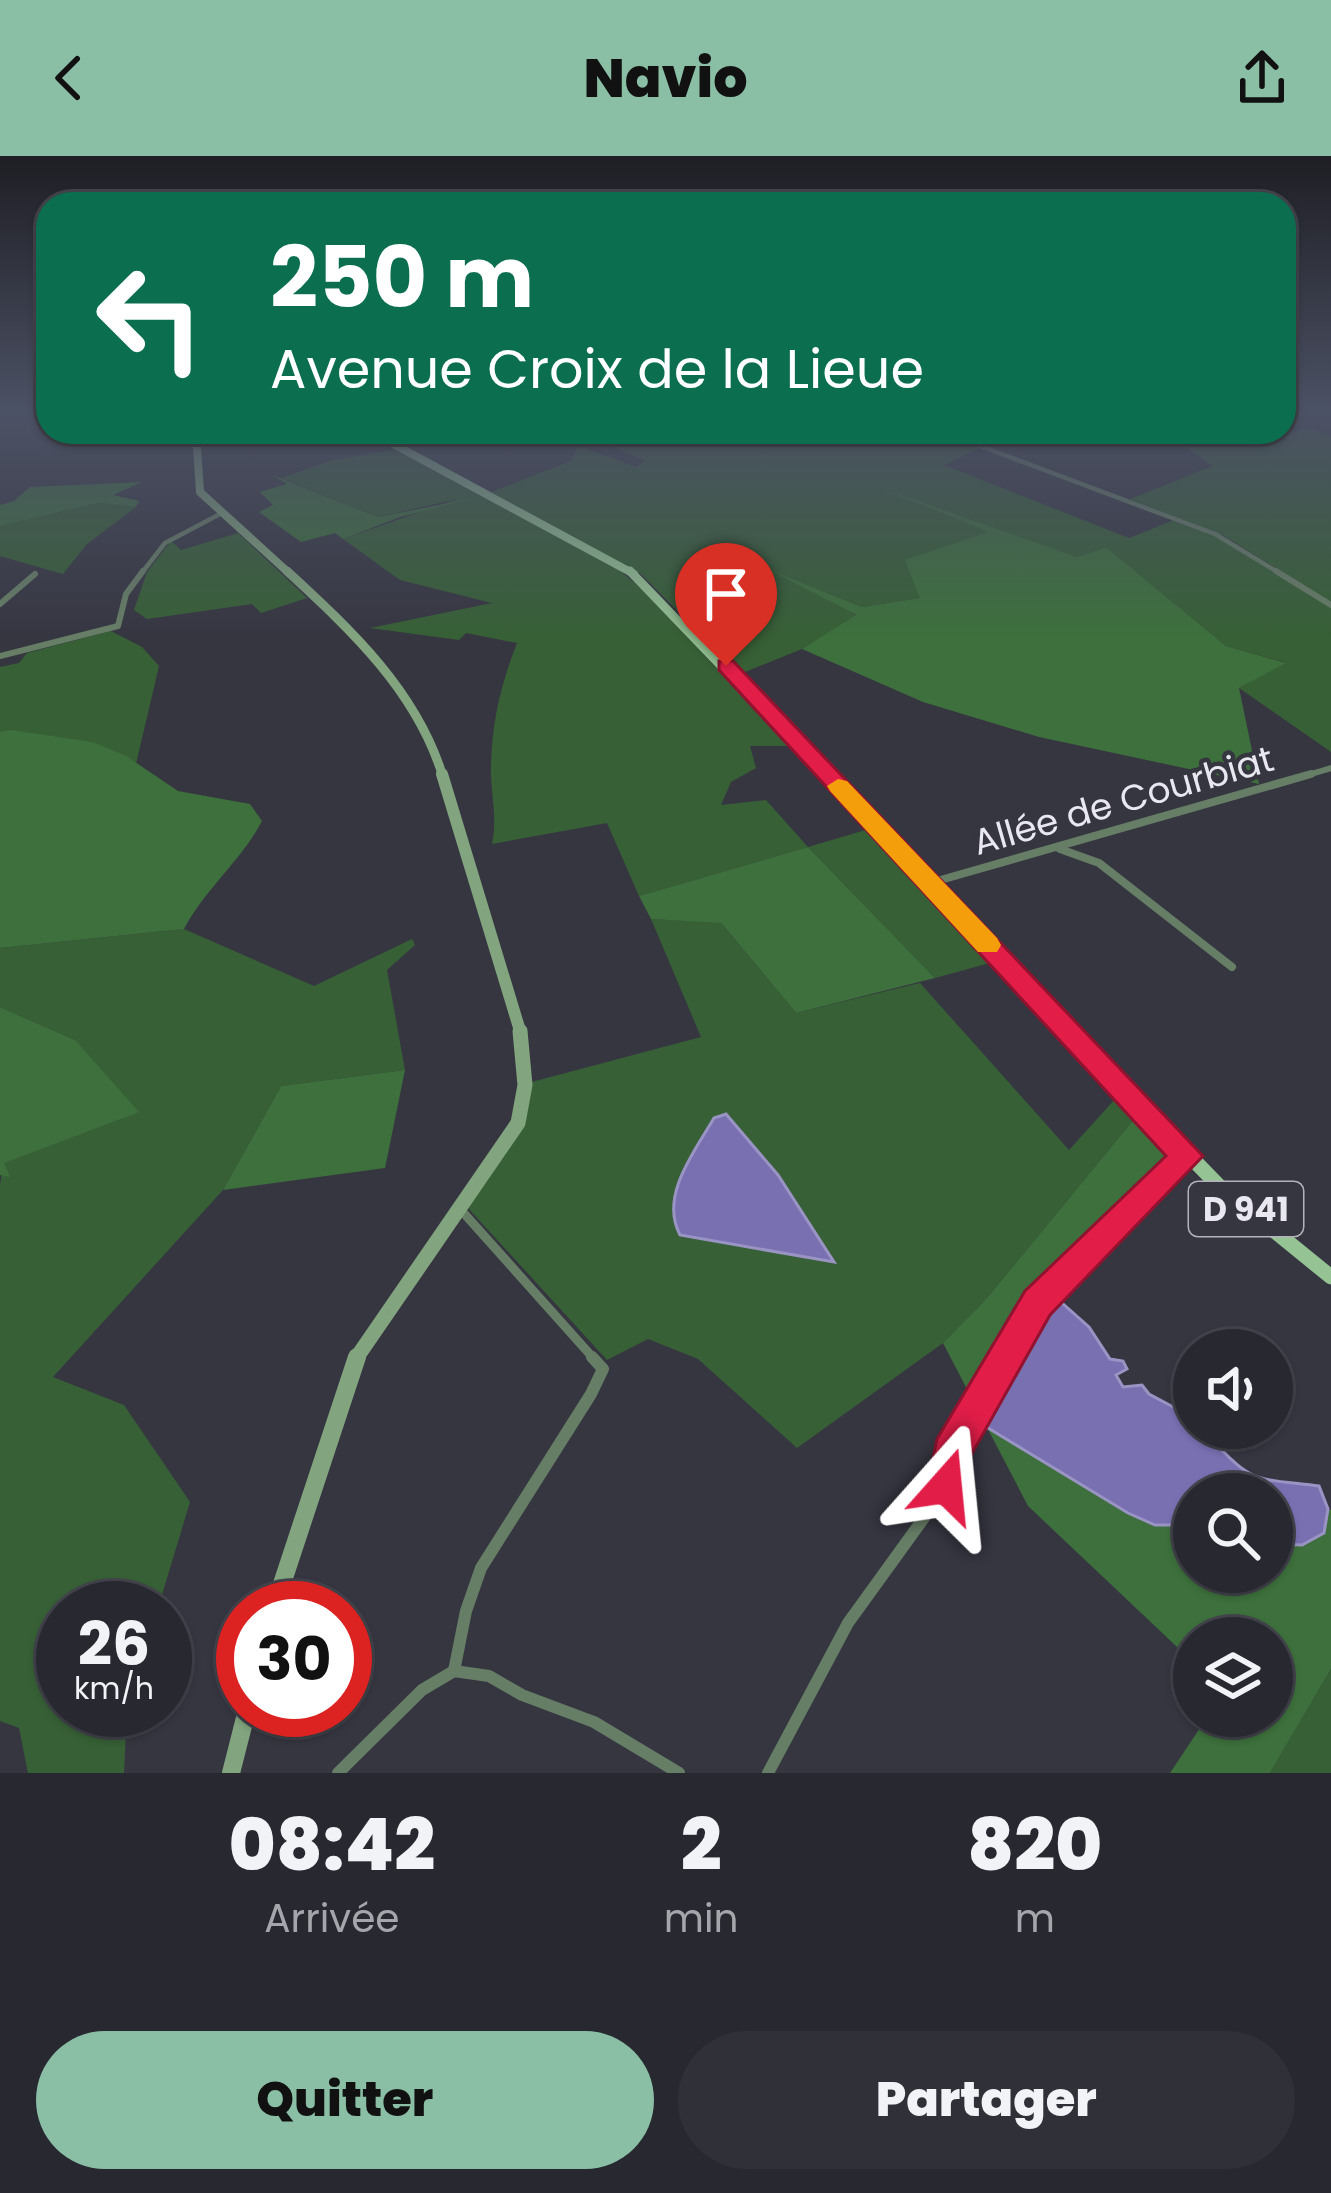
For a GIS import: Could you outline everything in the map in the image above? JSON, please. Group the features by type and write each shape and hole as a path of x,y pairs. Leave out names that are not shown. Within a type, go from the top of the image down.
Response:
{"main road":[{"name":"D 941","path":"478,488 611,558 645,582 1187,1156 1331,1276"}],"street":[{"path":"199,488 365,644 395,680 436,753 524,1046 518,1124 363,1344 283,1581"},
{"path":"1094,488 1215,534 1331,605"},
{"path":"0,656 118,626 127,594 165,543 222,513"},
{"path":"0,604 34,574"},
{"name":"Allée de Courbiat","path":"930,883 1331,768"},
{"path":"1059,848 1099,863 1232,967"},
{"path":"768,1773 848,1623 946,1486 951,1452 1037,1303 1187,1156"},
{"path":"454,1671 464,1610 486,1557 586,1407 603,1369 460,1209"},
{"path":"338,1773 422,1690 454,1671 489,1676 522,1695 594,1722 679,1773"},
{"path":"230,1773 240,1737"}],"green space":[{"path":"28,488 128,488 113,495 139,501 136,507 99,503 0,526 0,505 14,501"},
{"path":"306,488 378,517 479,497 400,517 343,539 335,533 301,542 259,512 273,505 260,492"},
{"path":"308,488 467,488 619,570 790,746 750,746 756,768 731,782 721,805 766,800 808,847 639,896 607,823 492,844 493,734 517,643 466,633 459,640 370,628 492,603 400,580 343,539 457,499 378,517"},
{"path":"882,488 1077,557 1106,547 1226,646 1286,663 1239,688 1259,784 1039,737 923,702 802,649 856,615 768,569 862,607 920,598 905,560 988,532"},
{"path":"1003,488 1129,538 1174,520 1215,536 1331,607 1331,752 1239,688 1284,662 1226,646 1106,547 1077,557 912,501 989,532 921,598 862,607 785,576 857,616 802,649 740,674 641,574 491,492"},
{"path":"1157,488 1331,488 1331,602 1224,536 1130,499"},
{"path":"99,503 136,507 86,545 63,574 0,556 0,526"},
{"path":"238,533 307,598 261,613 252,604 147,619 134,610 147,572 171,541 181,550"},
{"path":"111,631 142,647 159,666 136,764 93,742 0,732 0,667 19,663 27,653"},
{"path":"0,732 93,742 126,756 178,791 250,804 262,821 184,929 0,948"},
{"path":"869,829 990,963 935,978 808,847"},
{"path":"808,847 935,978 796,1013 721,923 651,919 639,896"},
{"path":"651,919 720,922 796,1013 920,983 1069,1150 1116,1098 1135,1118 987,1298 943,1343 797,1448 698,1359 648,1339 607,1360 467,1207 525,1125 528,1083 701,1037"},
{"path":"184,929 314,986 412,939 415,945 387,970 405,1070 281,1086 223,1190 53,1377 124,1405 190,1502 166,1581 36,1581 36,1737 126,1737 124,1773 28,1773 19,1728 0,1721 0,1185 3,1164 75,1040 0,1007 0,948"},
{"path":"0,1007 75,1040 139,1112 4,1163 10,1177 0,1175"},
{"path":"405,1070 385,1168 223,1190 281,1086"},
{"path":"1135,1118 1183,1167 1041,1308 1173,1475 1173,1593 1293,1593 1293,1507 1331,1510 1331,1669 1293,1734 1293,1617 1173,1617 1173,1643 1028,1506 943,1343 987,1298"},
{"path":"1331,1669 1331,1773 1270,1773"},
{"path":"1194,1737 1291,1737 1270,1773 1170,1773"}],"shaded area":[{"path":"726,1114 778,1175 834,1262 680,1235 674,1205 682,1174 714,1118"},
{"path":"1053,1295 1089,1327 1110,1359 1123,1361 1127,1369 1116,1375 1123,1387 1142,1385 1173,1407 1173,1449 1221,1449 1249,1473 1173,1473 1173,1525 1155,1525 975,1420"},
{"path":"1293,1483 1319,1486 1328,1509 1324,1533 1293,1545"}],"slow traffic":[{"path":"838,786 988,945"}],"route":[{"path":"726,666 1187,1156 1037,1303 951,1452 946,1486"}]}
